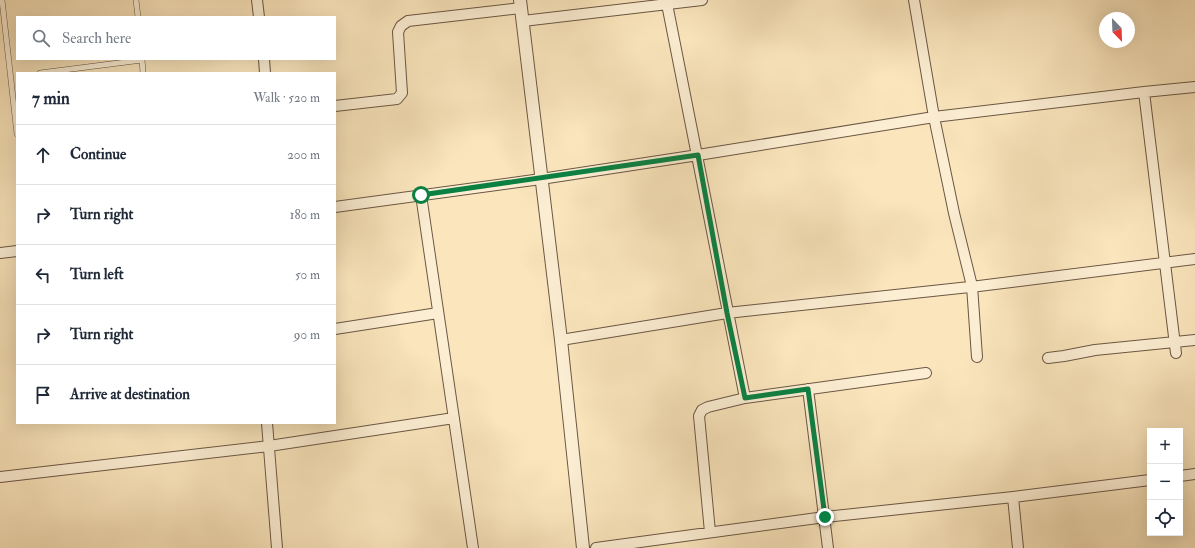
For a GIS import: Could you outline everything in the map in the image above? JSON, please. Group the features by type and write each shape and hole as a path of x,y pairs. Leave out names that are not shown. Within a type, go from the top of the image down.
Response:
{"street":[{"path":"258,0 259,16"},
{"path":"523,21 702,0"},
{"path":"914,0 934,117 954,213 972,286 977,357"},
{"path":"336,106 397,99 400,97 402,93 398,32 401,26 408,21 521,4 561,340 583,548"},
{"path":"667,4 745,398"},
{"path":"264,60 265,72"},
{"path":"336,207 541,179 934,117 1195,87"},
{"path":"1144,92 1176,353"},
{"path":"421,195 473,548"},
{"path":"0,254 16,251"},
{"path":"561,340 727,313 972,286 1195,259"},
{"path":"336,329 438,313"},
{"path":"1048,358 1096,350 1195,340"},
{"path":"710,532 699,416 702,410 708,407 745,398 926,373"},
{"path":"808,389 828,548"},
{"path":"0,477 269,446 454,418"},
{"path":"267,424 277,548"},
{"path":"1183,476 1195,474"},
{"path":"596,548 825,517 1012,497 1147,480"},
{"path":"1012,497 1018,548"}],"lane":[{"path":"2,0 16,126"},
{"path":"136,0 138,16"},
{"path":"48,72 142,60 143,72"},
{"path":"10,77 16,76"}],"route":[{"path":"421,195 541,179 698,155 727,313 745,398 808,389 825,517"}]}
